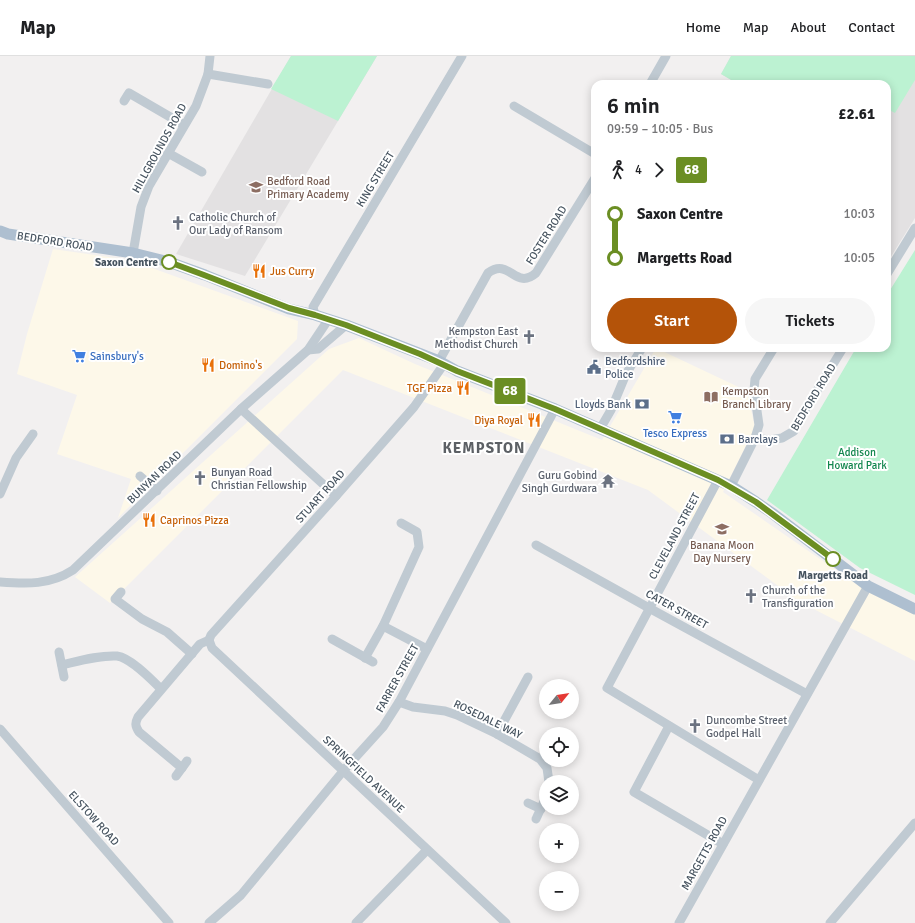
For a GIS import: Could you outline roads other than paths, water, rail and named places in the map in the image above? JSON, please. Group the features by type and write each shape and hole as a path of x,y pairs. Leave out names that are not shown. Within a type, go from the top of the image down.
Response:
{"main road":[{"name":"BEDFORD ROAD","path":"0,231 8,234 133,253 169,262 289,308 346,325 555,409 731,486 756,502 868,586 915,609"}],"street":[{"name":"HILLGROUNDS ROAD","path":"133,253 141,207 149,186 196,106 208,74 210,56"},
{"name":"KING STREET","path":"315,315 313,307 462,56"},
{"path":"652,80 666,56"},
{"path":"208,74 268,84"},
{"path":"124,101 129,92 184,125"},
{"path":"514,106 591,152"},
{"path":"168,153 202,172"},
{"name":"FOSTER ROAD","path":"441,363 488,273 495,268 503,268 522,279 530,279 536,273 591,184"},
{"path":"891,267 915,228"},
{"name":"BUNYAN ROAD","path":"0,582 48,582 62,578 74,570 241,409 308,350 328,320"},
{"name":"BUNYAN ROAD","path":"308,350 318,349 346,325"},
{"path":"600,429 611,410 626,374 640,352"},
{"path":"731,486 755,438 759,424 754,390 755,379 772,352"},
{"name":"BEDFORD ROAD","path":"755,438 770,440 782,438 794,431 841,352"},
{"name":"STUART ROAD","path":"176,776 184,765 145,738 136,728 135,722 138,717 200,644 209,640 216,629 414,407 441,363"},
{"path":"241,409 336,496"},
{"name":"FARRER STREET","path":"209,923 242,895 382,726 399,702 555,409"},
{"path":"0,494 16,458 33,434"},
{"path":"140,476 157,491"},
{"name":"CLEVELAND STREET","path":"669,726 607,688 718,480"},
{"path":"332,639 369,660 419,547 417,532 401,523"},
{"name":"CATER STREET","path":"536,545 806,694"},
{"name":"MARGETTS ROAD","path":"679,923 806,694 868,586"},
{"path":"121,592 115,598 142,619 167,632 192,654"},
{"path":"383,626 427,649"},
{"name":"SPRINGFIELD AVENUE","path":"209,640 212,648 506,923"},
{"path":"59,652 64,677"},
{"path":"62,665 99,657 118,656 130,662 161,689"},
{"path":"497,734 523,695 528,677"},
{"name":"ROSEDALE WAY","path":"399,702 413,707 445,711 458,715 497,734 540,759 547,768 548,775"},
{"path":"723,844 634,792 669,726 759,780"},
{"name":"ELSTOW ROAD","path":"0,729 169,923"},
{"path":"528,803 539,808"},
{"path":"536,819 539,813"},
{"path":"830,923 915,823"},
{"path":"356,923 427,850"}],"place":[{"name":"Bedford Road Primary Academy","path":"256,187"},
{"name":"Catholic Church of Our Lady of Ransom","path":"178,223"},
{"name":"Saxon Centre","path":"169,262"},
{"name":"Jus Curry","path":"259,271"},
{"name":"Kempston East Methodist Church","path":"529,337"},
{"name":"Sainsbury's","path":"79,356"},
{"name":"Domino's","path":"208,365"},
{"name":"Bedfordshire Police","path":"594,367"},
{"name":"TGF Pizza","path":"463,388"},
{"name":"Kempston Branch Library","path":"711,397"},
{"name":"Lloyds Bank","path":"642,404"},
{"name":"Tesco Express","path":"675,417"},
{"name":"Diya Royal","path":"534,420"},
{"name":"Barclays","path":"727,439"},
{"name":"Bunyan Road Christian Fellowship","path":"200,478"},
{"name":"Guru Gobind Singh Gurdwara","path":"608,481"},
{"name":"Caprinos Pizza","path":"149,520"},
{"name":"Banana Moon Day Nursery","path":"722,529"},
{"name":"Margetts Road","path":"833,559"},
{"name":"Church of the Transfiguration","path":"751,596"},
{"name":"Duncombe Street Godpel Hall","path":"695,726"}],"district":[{"name":"KEMPSTON","path":"484,448"}],"park label":[{"name":"Addison Howard Park","path":"857,458"}]}
